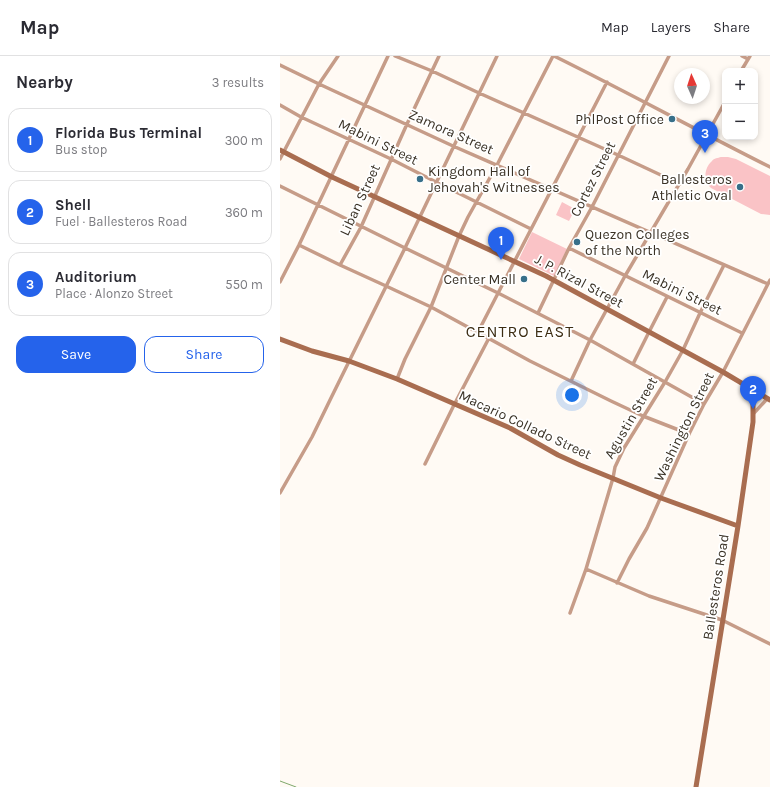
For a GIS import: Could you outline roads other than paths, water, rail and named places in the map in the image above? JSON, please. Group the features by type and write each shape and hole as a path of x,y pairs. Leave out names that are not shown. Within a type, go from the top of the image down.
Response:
{"main road":[{"name":"J. P. Rizal Street","path":"282,151 374,197 554,280 723,372 768,399"},
{"name":"Macario Collado Street","path":"280,339 312,351 349,361 397,379 510,428 570,461 661,498 738,526"},
{"name":"Ballesteros Road","path":"696,787 738,526 753,422 753,390"}],"street":[{"path":"280,159 282,151 319,84 338,56"},
{"path":"280,282 332,177 388,56"},
{"path":"395,56 432,71 680,184"},
{"name":"Liban Street","path":"340,265 361,227 439,56"},
{"path":"280,493 312,437 497,56"},
{"path":"397,379 405,359 431,307 459,236 554,56 770,167"},
{"name":"Cortez Street","path":"538,313 569,248 592,207 669,56"},
{"path":"742,56 749,58 744,68"},
{"name":"Zamora Street","path":"280,65 453,146 768,284"},
{"path":"478,332 606,82"},
{"path":"571,381 606,309 680,184 724,104"},
{"name":"Mabini Street","path":"280,106 391,159 531,229"},
{"path":"280,186 538,313 634,364 704,404"},
{"path":"299,245 431,307 530,361 643,416 689,434"},
{"name":"Mabini Street","path":"569,248 742,333"},
{"name":"Agustin Street","path":"570,612 586,569 615,467 624,448 665,382 724,265"},
{"name":"Washington Street","path":"617,583 629,559 648,528 689,434 704,404 723,372 770,280"},
{"path":"634,364 667,297"},
{"path":"425,464 489,338"},
{"path":"754,413 768,399"},
{"path":"586,569 649,596 722,620 770,644"}],"waterway":[{"path":"280,781 296,787"}],"place":[{"name":"PhlPost Office","path":"672,119"},
{"name":"Auditorium","path":"705,153"},
{"name":"Kingdom Hall of Jehovah's Witnesses","path":"420,179"},
{"name":"Ballesteros Athletic Oval","path":"740,187"},
{"name":"Quezon Colleges of the North","path":"577,242"},
{"name":"Florida Bus Terminal","path":"501,260"},
{"name":"Center Mall","path":"524,279"},
{"name":"Shell","path":"753,409"}],"district":[{"name":"CENTRO EAST","path":"520,331"}]}
